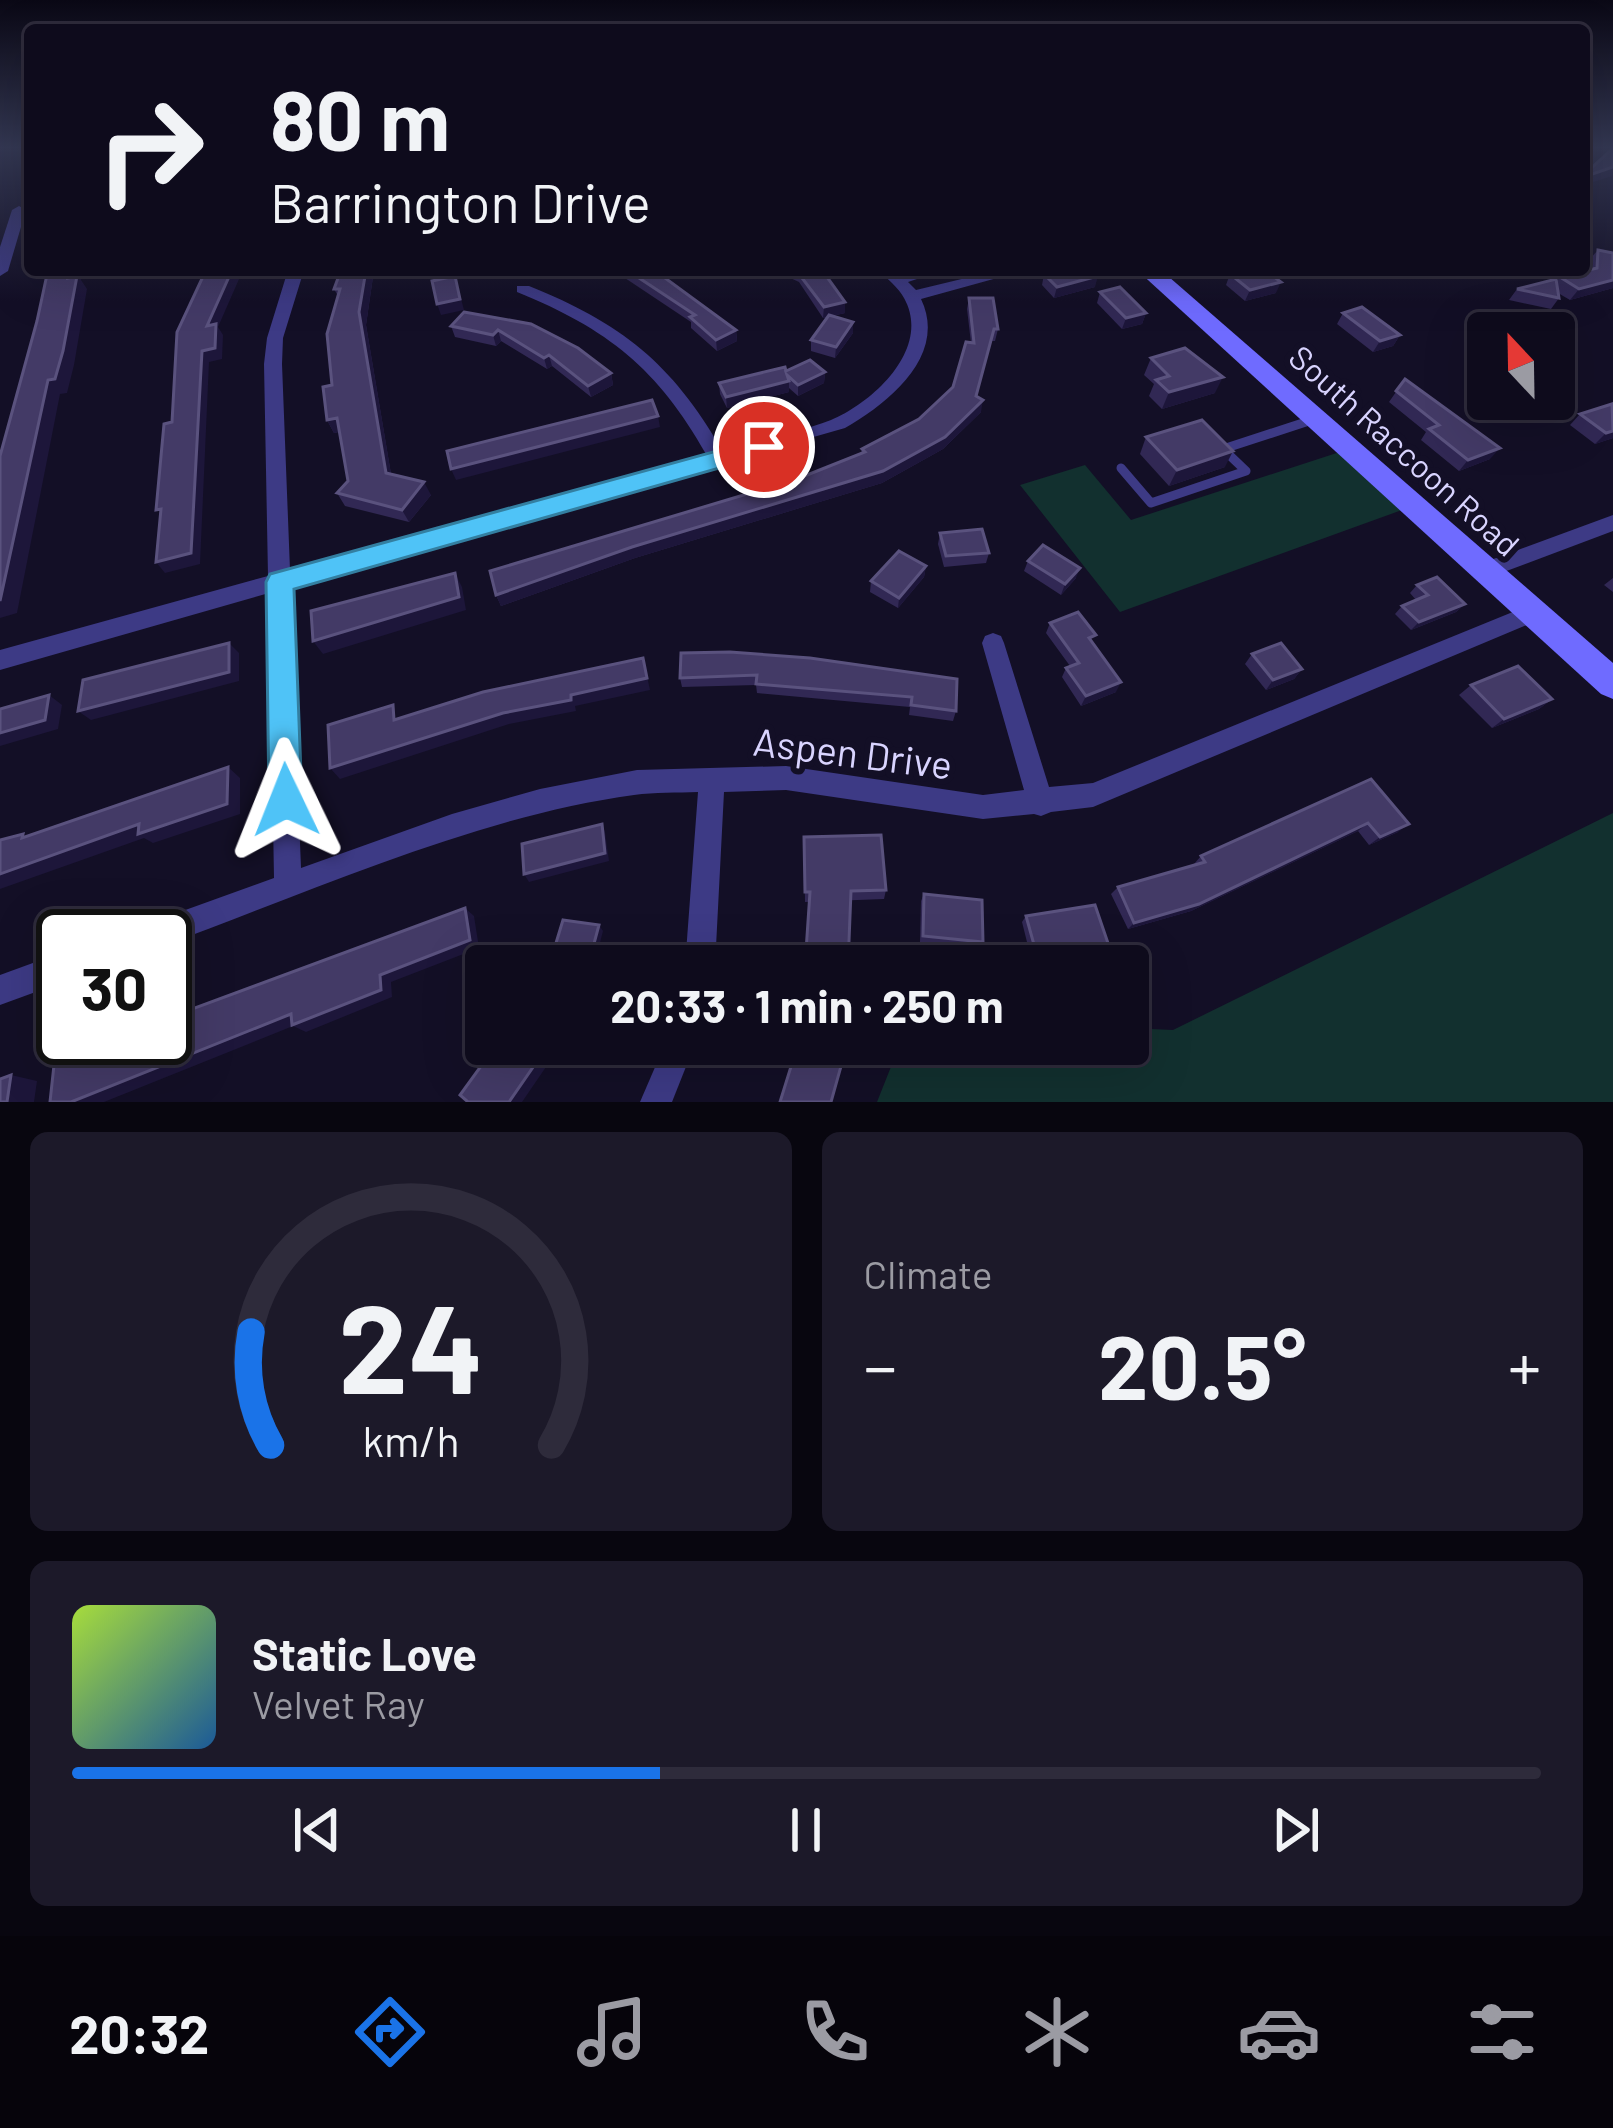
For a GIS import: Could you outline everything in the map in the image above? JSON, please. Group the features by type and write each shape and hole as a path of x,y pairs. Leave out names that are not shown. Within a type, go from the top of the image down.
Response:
{"street":[{"path":"0,213 24,208"},
{"path":"0,271 24,208"},
{"path":"288,887 273,364 278,324 294,276"},
{"path":"0,660 838,424 881,399 904,374 917,344 919,323 899,282 958,276"},
{"name":"South Raccoon Road","path":"1155,276 1613,684"},
{"path":"523,289 573,307 641,351 689,405 718,459"},
{"path":"1485,571 1613,523"},
{"name":"Aspen Drive","path":"192,921 452,827 540,801 650,780 836,783 983,807 1041,803 1130,783 1533,613"},
{"path":"992,643 1041,803"},
{"path":"701,945 712,778"},
{"path":"0,990 36,977"},
{"path":"656,1102 671,1065"}],"lane":[{"path":"1121,468 1150,503 1246,470 1223,449 1315,419"}],"green space":[{"path":"1349,449 1413,506 1120,612 1020,485 1085,465 1131,520"},
{"path":"1613,813 1613,1102 877,1102 892,1065 1149,1065 1149,1029 1173,1030"}],"building":[{"path":"1598,250 1613,253 1613,280 1579,289 1560,277 1590,276 1590,270 1597,268"},
{"path":"47,276 77,276 63,351 55,379 48,380 0,601 0,456"},
{"path":"203,276 229,276 207,326 216,324 215,348 202,351 191,553 156,562 161,509 156,510 164,424 172,422 177,332"},
{"path":"339,276 365,276 359,312 386,473 424,482 402,510 337,493 348,481 337,418 327,420 323,387 332,385 327,334 340,289 334,289"},
{"path":"455,276 460,299 437,304 432,281"},
{"path":"636,276 662,276 736,330 716,340 690,317 695,315"},
{"path":"801,276 826,276 845,302 824,307"},
{"path":"1046,276 1098,276 1057,287"},
{"path":"1232,276 1273,276 1281,282 1250,290"},
{"path":"1556,279 1559,298 1517,289"},
{"path":"1120,287 1146,313 1126,318 1100,292"},
{"path":"969,298 993,298 998,329 994,329 976,396 983,400 945,437 883,471 632,547 496,595 490,571 797,479 865,452 862,449 919,419 953,387 966,342 974,343"},
{"path":"1362,307 1400,335 1380,341 1343,313"},
{"path":"464,312 531,324 578,348 611,373 588,386 549,355 544,358 498,330 493,335 451,326"},
{"path":"829,315 853,322 836,347 811,340"},
{"path":"1185,348 1223,377 1169,392 1156,380 1169,376 1151,358"},
{"path":"810,360 825,372 798,385 787,375 789,381 726,397 719,383 785,367 786,371"},
{"path":"1405,379 1500,448 1468,460 1429,429 1439,425 1396,391"},
{"path":"652,400 658,416 451,469 447,451"},
{"path":"1612,404 1613,431 1606,433 1580,414"},
{"path":"1202,420 1233,451 1177,470 1146,437"},
{"path":"982,529 989,553 946,556 940,533"},
{"path":"1043,545 1080,568 1065,584 1028,561"},
{"path":"899,551 926,566 899,598 871,581"},
{"path":"455,573 459,597 313,641 311,611"},
{"path":"1437,577 1465,604 1419,622 1402,606 1428,595 1417,585"},
{"path":"1078,612 1096,635 1089,638 1121,682 1086,696 1066,668 1079,663 1050,623"},
{"path":"229,643 229,672 78,711 83,680"},
{"path":"1281,643 1302,669 1273,680 1252,654"},
{"path":"730,652 957,679 956,711 911,705 912,697 756,684 757,675 680,678 681,653"},
{"path":"643,658 647,678 503,713 330,768 328,725 393,705 394,720 483,692"},
{"path":"1518,666 1552,699 1504,719 1471,685"},
{"path":"49,695 45,720 0,733 0,709"},
{"path":"228,767 227,804 138,834 139,824 0,874 0,840 23,834 22,838"},
{"path":"1371,779 1409,824 1380,837 1368,823 1199,904 1134,923 1118,887 1205,862 1201,856"},
{"path":"602,824 605,853 524,874 522,844"},
{"path":"881,835 886,890 851,891 849,945 806,945 810,892 805,892 804,837"},
{"path":"924,894 982,900 983,942 923,936"},
{"path":"1095,905 1109,945 1034,945 1026,916"},
{"path":"465,908 470,940 380,975 381,990 292,1025 291,1014 192,1054 192,1009"},
{"path":"563,920 599,925 594,945 555,945"},
{"path":"54,1065 164,1065 71,1102 50,1102"},
{"path":"482,1065 535,1065 509,1102 468,1102 460,1095"},
{"path":"791,1065 841,1065 831,1102 780,1102"},
{"path":"11,1075 7,1102 0,1102 0,1079"}],"route":[{"path":"286,800 280,582 764,447"}]}
